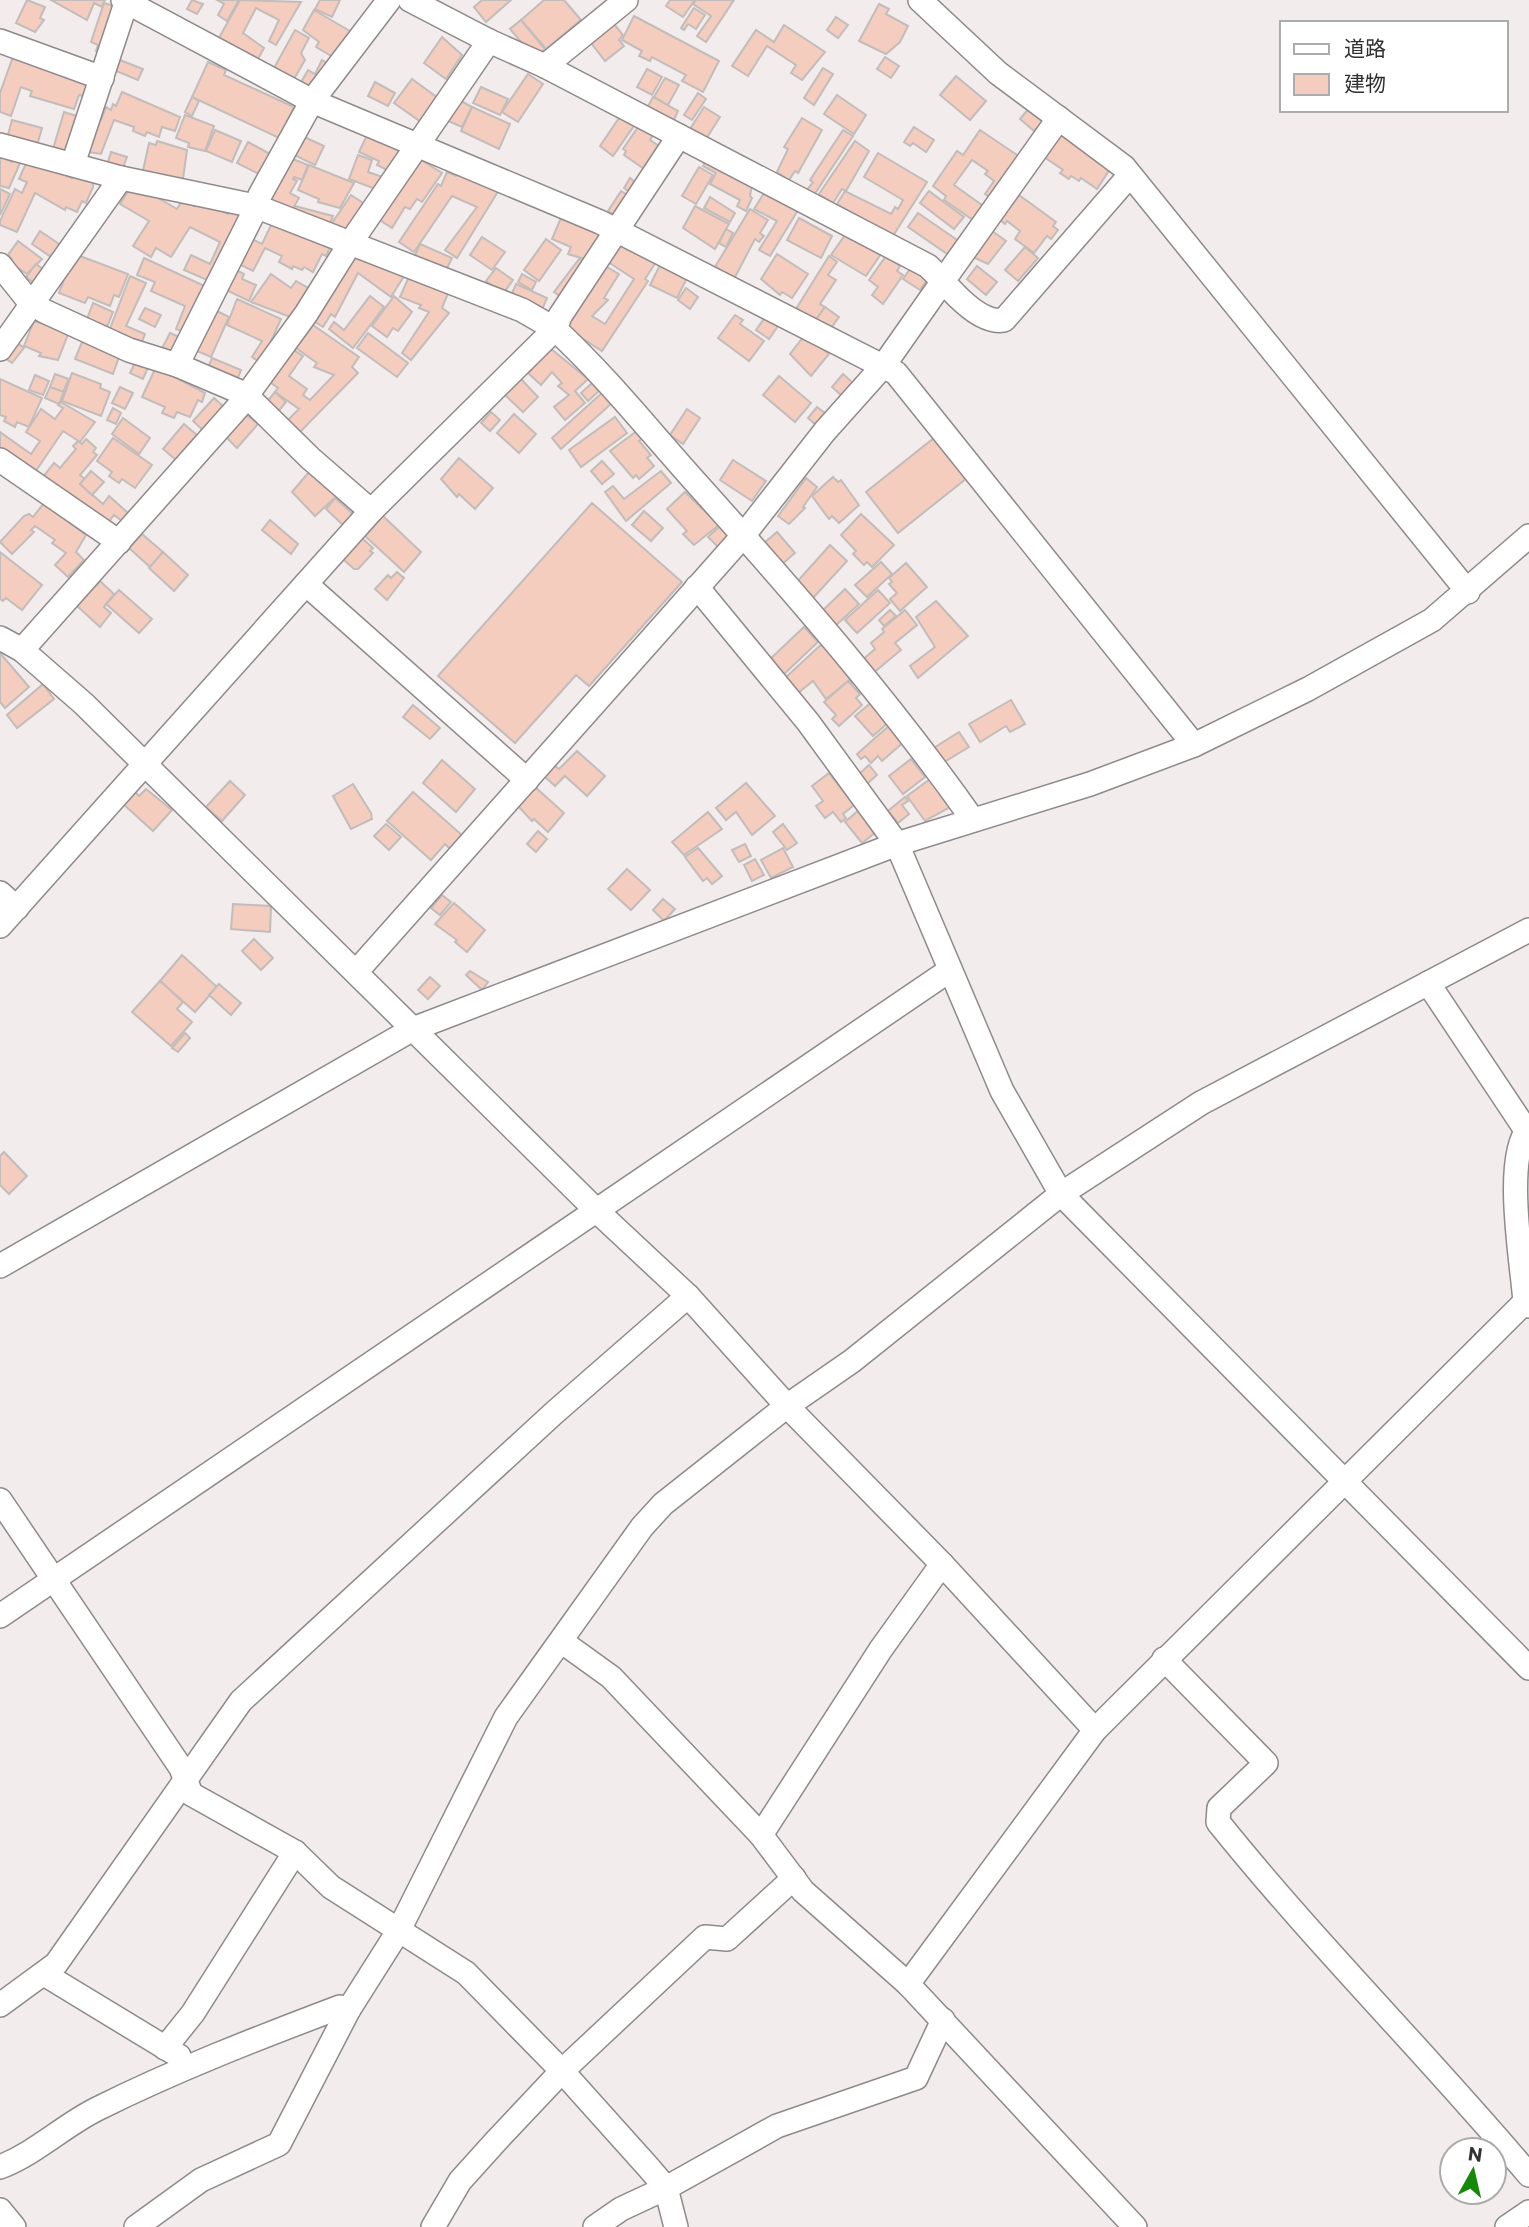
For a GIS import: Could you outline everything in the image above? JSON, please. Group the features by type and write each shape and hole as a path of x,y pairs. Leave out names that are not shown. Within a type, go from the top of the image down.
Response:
{"street":[{"path":"177,365 255,206 312,101 388,0"},
{"path":"410,0 802,197 928,266 987,318 1004,320 1130,175"},
{"path":"545,66 626,0"},
{"path":"920,0 998,73 1110,156 1130,175 1468,592"},
{"path":"73,164 125,1 312,101 415,147 616,230 884,365 897,373 1194,745"},
{"path":"0,41 102,78"},
{"path":"22,650 239,407 245,394 306,314 351,242 489,41"},
{"path":"356,972 743,536 825,431 884,365 1059,118"},
{"path":"0,926 9,900 144,762 371,511 555,329 560,316 679,136"},
{"path":"0,145 121,178 255,206 522,310 555,329 743,536 862,675 933,764 972,820"},
{"path":"0,349 121,178"},
{"path":"0,265 33,304 130,350 177,365 245,394 310,458 371,511"},
{"path":"0,460 119,542"},
{"path":"0,1266 413,1029 897,844 1090,784 1194,745 1405,637 1468,592 1529,536"},
{"path":"306,584 527,780"},
{"path":"697,587 808,722 897,844 1002,1091 1060,1194 1529,1668"},
{"path":"0,638 22,650 144,762 598,1212 688,1296 787,1406 942,1564 1095,1730"},
{"path":"136,2227 201,2180 274,2149 349,2009 399,1930 506,1717 642,1527 663,1504 787,1406 852,1361 1060,1194 1201,1103 1529,930"},
{"path":"0,1616 598,1212 950,970"},
{"path":"908,1984 1095,1730 1343,1482 1527,1304 1515,1168 1518,1146 1528,1129 1428,983"},
{"path":"0,2005 56,1964 241,1701 554,1413 688,1296"},
{"path":"0,1500 185,1777 191,1794 295,1852 331,1887 466,1973 562,2071 666,2188 676,2227"},
{"path":"761,1835 881,1649 942,1564"},
{"path":"561,1641 611,1677 761,1835 803,1891 856,1941 908,1984 1135,2227"},
{"path":"1164,1659 1266,1763 1219,1808 1218,1822 1257,1870 1477,2113 1529,2175"},
{"path":"165,2048 193,2013 295,1852"},
{"path":"433,2227 460,2181 562,2071 705,1937 727,1939 794,1878"},
{"path":"44,1974 184,2060 187,2069"},
{"path":"0,2167 43,2145 95,2110 187,2069 340,2007 349,2009"},
{"path":"595,2227 621,2209 666,2188 778,2126 916,2078 943,2020"},
{"path":"0,2210 14,2227"},
{"path":"1507,2227 1529,2212"}],"building":[{"path":"27,0 45,7 40,18 44,20 35,32 16,23"},
{"path":"51,0 105,0 102,7 94,3 87,20"},
{"path":"192,0 203,4 197,14 187,9"},
{"path":"217,0 239,0 227,21 218,15 224,4"},
{"path":"240,0 301,2 276,45 269,41 279,20 256,8 243,33 264,48 254,66 215,45"},
{"path":"320,0 340,0 332,17 315,9"},
{"path":"482,0 511,0 486,22 474,7"},
{"path":"544,0 564,0 581,20 546,49 521,20"},
{"path":"670,0 695,0 683,17 666,6"},
{"path":"696,0 734,0 706,42 697,36 711,16 693,4"},
{"path":"104,3 119,8 103,54 96,51 98,45 91,42"},
{"path":"879,4 889,9 886,14 908,26 900,42 886,54 859,41"},
{"path":"694,8 705,15 696,29 688,24 684,30 681,28"},
{"path":"314,10 355,34 340,61 316,47 319,42 303,30"},
{"path":"634,16 719,61 703,92 682,81 686,75 652,57 650,61 639,56 642,51 622,40"},
{"path":"836,17 848,25 838,38 827,30"},
{"path":"521,20 545,49 542,52 527,49 510,29"},
{"path":"614,24 623,35 619,40 624,46 605,61 591,43"},
{"path":"784,25 825,52 802,80 791,73 796,65 767,46 748,76 732,66 756,30 774,42"},
{"path":"295,30 309,38 301,53 305,60 294,79 274,68"},
{"path":"442,37 462,55 446,79 424,63"},
{"path":"14,54 93,81 87,97 79,95 74,109 30,96 32,91 21,87 11,116 0,112 0,93"},
{"path":"885,57 899,66 891,78 877,69"},
{"path":"120,60 143,69 138,80 116,71"},
{"path":"322,60 331,65 313,92 300,84 308,70 315,74"},
{"path":"208,62 226,70 224,75 294,107 279,138 192,97"},
{"path":"823,68 833,74 814,105 804,98"},
{"path":"647,69 662,77 652,95 637,87"},
{"path":"528,74 543,84 518,122 502,112"},
{"path":"956,76 986,101 970,120 940,95"},
{"path":"665,78 679,85 668,105 654,97"},
{"path":"412,79 438,98 421,122 394,103"},
{"path":"375,82 395,93 388,106 368,96"},
{"path":"481,87 508,99 500,115 473,103"},
{"path":"122,92 180,117 175,131 162,127 159,137 147,132 145,136 133,131 134,127 114,120 101,154 82,151 95,117 101,120 106,107 111,110 113,104 116,106"},
{"path":"698,93 706,99 692,120 684,115"},
{"path":"837,95 866,115 854,134 824,114"},
{"path":"192,97 199,101 192,116 185,112"},
{"path":"653,97 678,111 673,122 647,108"},
{"path":"461,101 472,107 462,127 446,120"},
{"path":"472,107 510,124 499,149 461,131"},
{"path":"704,107 720,117 706,139 690,129"},
{"path":"1030,107 1045,119 1034,131 1020,119"},
{"path":"64,112 83,118 71,155 53,149"},
{"path":"185,115 214,126 205,151 188,147 189,143 176,138"},
{"path":"621,115 636,123 613,156 600,146"},
{"path":"802,118 822,130 798,173 795,171 789,180 777,172 788,149 784,147"},
{"path":"12,120 42,128 36,149 6,142"},
{"path":"640,124 655,132 650,140 665,150 636,197 624,188 630,178 635,182 644,169 624,155 626,151 623,149"},
{"path":"914,127 934,140 926,152 913,143 910,146 904,142"},
{"path":"215,130 241,141 232,162 206,151"},
{"path":"843,130 853,136 814,195 807,190 813,182 810,180"},
{"path":"980,130 1020,157 992,199 985,194 994,181 985,174 988,171 972,160 954,185 986,208 976,222 944,200 946,196 933,186 957,151 963,155"},
{"path":"368,133 401,148 391,172 377,165 379,161 359,152"},
{"path":"1060,134 1110,169 1097,189 1081,178 1079,181 1071,176 1069,179 1060,173 1063,170 1044,157"},
{"path":"300,135 324,146 315,165 292,154"},
{"path":"157,141 187,150 182,186 142,175 149,143 156,145"},
{"path":"855,141 869,151 846,191 842,189 833,203 819,194"},
{"path":"248,142 272,155 261,175 237,163"},
{"path":"111,152 127,157 122,170 107,165"},
{"path":"878,153 927,182 893,236 837,204 845,191 891,214 895,207 898,209 903,200 864,177"},
{"path":"358,155 372,160 368,172 383,177 378,190 349,179"},
{"path":"0,156 12,162 14,158 21,161 9,188 0,186"},
{"path":"288,157 308,165 302,180 293,179 297,181 290,193 299,198 291,212 264,198"},
{"path":"708,157 752,185 752,198 746,211 737,206 740,200 710,184 716,173 703,166"},
{"path":"418,158 442,173 422,202 417,199 410,209 405,207 392,228 378,219"},
{"path":"27,161 72,178 74,173 93,182 86,203 82,201 77,212 66,207 65,210 35,193 17,232 0,225 15,189 22,193 27,182 19,179"},
{"path":"309,165 354,183 340,208 318,202 319,199 298,190"},
{"path":"699,167 713,175 696,204 682,196"},
{"path":"459,170 499,190 457,258 445,250 477,207 452,196 414,252 399,242 438,184 441,186 447,172 456,176"},
{"path":"131,186 141,188 177,209 183,199 194,206 197,200 228,214 232,208 247,217 214,283 184,270 191,255 210,264 220,242 190,227 171,257 156,248 151,257 133,246 149,221 120,204"},
{"path":"0,189 10,194 0,215"},
{"path":"766,190 800,207 770,256 759,250 777,221 754,209"},
{"path":"621,191 634,199 620,219 608,211"},
{"path":"929,191 964,217 954,229 920,203"},
{"path":"351,195 368,206 349,234 332,223"},
{"path":"1019,195 1056,222 1053,226 1058,230 1051,239 1047,236 1034,253 1015,239 1020,231 1007,221 1005,224 1000,220"},
{"path":"710,197 735,213 730,222 704,208"},
{"path":"295,206 333,216 329,227 292,213"},
{"path":"695,206 729,224 715,249 683,228"},
{"path":"750,209 768,220 760,233 764,236 759,242 755,239 734,279 715,267"},
{"path":"563,213 604,233 591,261 568,254 571,247 552,239"},
{"path":"918,213 960,242 950,256 908,227"},
{"path":"799,218 832,236 821,258 787,240"},
{"path":"273,221 331,245 326,256 322,254 313,272 304,267 302,270 293,266 292,269 279,262 282,256 265,248 253,271 235,262 248,237 262,244"},
{"path":"988,228 1006,241 988,264 971,256"},
{"path":"726,229 733,233 726,247 719,243"},
{"path":"40,231 65,248 57,261 32,244"},
{"path":"847,232 881,254 866,276 831,255"},
{"path":"621,235 658,259 645,279 648,281 602,351 562,325 602,264 619,274 604,298 608,300 592,316 605,324 634,279 605,260"},
{"path":"482,237 505,252 492,270 470,255"},
{"path":"546,239 561,250 539,281 524,270"},
{"path":"18,241 42,259 27,274 9,262 12,259 8,255"},
{"path":"420,244 452,258 445,272 414,258"},
{"path":"1025,247 1038,258 1018,281 1005,270"},
{"path":"354,250 406,273 391,297 358,273 335,317 331,314 323,327 308,318"},
{"path":"777,254 808,274 792,298 782,292 780,295 761,279"},
{"path":"80,256 128,274 119,297 114,295 110,306 88,297 85,303 59,293 68,269 71,270"},
{"path":"829,256 837,262 828,275 836,280 820,304 825,307 815,322 796,309"},
{"path":"886,256 900,266 897,271 903,275 883,304 872,295 878,287 869,280"},
{"path":"144,258 211,289 187,333 176,329 185,306 151,291 155,282 137,275"},
{"path":"579,259 590,266 567,301 554,292"},
{"path":"661,263 688,276 677,298 650,285"},
{"path":"36,264 49,274 39,287 26,277"},
{"path":"912,266 929,277 920,290 903,279"},
{"path":"977,266 997,282 986,295 967,279"},
{"path":"496,268 513,280 503,294 486,281"},
{"path":"234,269 244,274 242,279 256,285 249,301 222,288"},
{"path":"412,270 451,286 442,308 449,313 411,360 402,353 429,312 419,308 421,305 400,297"},
{"path":"271,274 291,288 296,281 308,288 293,318 251,302"},
{"path":"522,274 536,282 532,290 518,282"},
{"path":"130,276 146,283 126,326 145,334 140,347 108,334"},
{"path":"516,284 547,298 541,312 510,298"},
{"path":"686,288 698,297 690,309 678,300"},
{"path":"370,296 384,307 353,348 329,329 334,322 344,330"},
{"path":"394,296 412,312 398,331 393,328 387,337 372,326"},
{"path":"237,299 281,319 271,341 275,344 262,364 252,357 262,341 227,325"},
{"path":"93,303 113,312 107,327 87,319"},
{"path":"825,307 839,317 829,331 815,321"},
{"path":"145,308 161,315 155,327 139,319"},
{"path":"215,310 229,317 211,357 197,351"},
{"path":"735,315 743,320 740,324 764,341 749,361 718,338"},
{"path":"766,316 778,326 769,339 756,330"},
{"path":"34,321 69,332 58,360 39,356 41,353 24,346"},
{"path":"313,325 359,357 352,367 358,373 300,432 287,421 299,409 275,392 278,388 264,378 286,345 303,356 289,376 307,389 303,395 310,400 334,375 314,367 317,363 296,348"},
{"path":"170,333 184,339 174,359 160,352"},
{"path":"368,333 408,363 397,377 357,348"},
{"path":"805,335 829,354 811,376 790,354"},
{"path":"14,340 24,348 12,363 2,356"},
{"path":"82,342 120,354 113,374 75,359"},
{"path":"550,348 588,379 575,391 585,403 565,420 554,407 569,395 558,386 562,383 552,372 541,385 528,373 532,369 529,366 533,361 536,364"},
{"path":"137,358 150,363 143,379 130,373"},
{"path":"212,358 241,370 235,385 206,373"},
{"path":"156,367 205,393 202,402 198,400 190,417 177,412 174,418 162,413 165,407 142,397"},
{"path":"72,373 101,384 100,388 110,392 101,416 62,401"},
{"path":"55,374 69,379 63,392 50,387"},
{"path":"843,374 853,383 842,396 832,387"},
{"path":"35,375 49,381 43,395 29,390"},
{"path":"779,376 811,403 795,422 763,395"},
{"path":"0,379 42,398 29,427 17,422 15,427 4,421 6,417 0,415"},
{"path":"521,379 538,397 523,412 505,395"},
{"path":"592,383 599,391 588,401 581,393"},
{"path":"50,387 64,392 59,404 45,398"},
{"path":"120,387 133,393 125,409 112,403"},
{"path":"275,392 286,402 277,413 266,403"},
{"path":"603,392 612,403 561,449 552,438"},
{"path":"214,398 225,408 204,431 193,421"},
{"path":"61,402 95,422 80,442 63,431 31,478 0,456 0,432 31,454 40,441 26,432 41,409 55,419 63,408 58,405"},
{"path":"817,407 826,414 816,425 808,418"},
{"path":"113,408 121,413 116,424 107,420"},
{"path":"687,409 700,418 683,444 670,435"},
{"path":"491,412 500,420 490,431 481,423"},
{"path":"514,414 536,434 519,453 497,433"},
{"path":"242,416 248,416 258,424 237,448 225,436"},
{"path":"615,417 627,433 581,467 569,450"},
{"path":"123,418 150,438 139,454 112,434"},
{"path":"184,424 197,435 176,460 163,449"},
{"path":"638,430 644,437 639,441 651,455 647,458 654,466 639,479 636,475 633,478 610,451"},
{"path":"113,438 152,465 135,488 122,479 119,483 109,476 112,472 97,461"},
{"path":"934,438 967,478 898,533 866,492"},
{"path":"86,439 96,448 93,452 97,455 80,475 85,479 80,484 103,504 109,496 128,513 122,521 114,515 104,528 42,478 54,463 60,468 76,449 73,446 78,441 82,444"},
{"path":"459,458 493,488 475,509 459,494 457,497 441,479"},
{"path":"733,460 766,481 752,501 720,480"},
{"path":"602,461 614,474 602,484 591,471"},
{"path":"91,471 104,482 92,495 80,484"},
{"path":"661,471 671,483 626,521 605,492 613,486 624,499"},
{"path":"309,472 338,495 315,516 292,492"},
{"path":"833,477 838,482 841,480 859,505 839,523 832,516 829,519 812,496"},
{"path":"806,478 817,487 803,507 805,508 789,524 778,516"},
{"path":"685,492 719,525 694,545 683,534 687,531 667,509"},
{"path":"335,498 353,514 343,525 326,509"},
{"path":"44,503 86,535 76,552 84,560 68,577 55,565 66,553 52,543 55,540 35,526 31,530 34,532 12,554 0,542 24,516 29,514 33,517"},
{"path":"592,503 682,582 589,686 576,675 515,743 438,676"},
{"path":"644,511 663,528 651,541 632,525"},
{"path":"861,514 894,545 872,567 867,562 864,565 853,554 856,551 841,535"},
{"path":"383,516 421,552 404,572 365,536"},
{"path":"270,520 298,544 291,554 262,530"},
{"path":"720,526 730,537 718,547 708,537"},
{"path":"777,532 795,553 781,565 763,544"},
{"path":"142,534 163,552 150,567 129,548"},
{"path":"362,538 373,548 370,551 373,553 358,569 354,569 343,559"},
{"path":"830,545 847,561 813,598 796,583"},
{"path":"0,552 42,585 22,610 6,598 3,601 0,599"},
{"path":"163,552 188,575 174,591 149,568"},
{"path":"881,562 892,574 867,597 855,585"},
{"path":"906,563 927,587 900,611 890,599 897,593 889,584 892,582 889,578"},
{"path":"397,572 404,578 387,600 375,589 388,575 391,578"},
{"path":"100,581 114,594 104,607 111,613 100,627 77,606"},
{"path":"845,589 859,604 834,627 820,613"},
{"path":"119,590 152,619 139,633 106,604"},
{"path":"878,590 890,603 857,633 845,620"},
{"path":"936,601 968,636 918,678 910,666 935,647 916,617"},
{"path":"890,610 896,616 884,626 879,620"},
{"path":"905,610 917,625 895,643 901,650 872,674 861,661 875,649 871,643 884,632 882,629"},
{"path":"804,627 818,642 783,675 769,660"},
{"path":"825,641 856,679 852,683 850,680 826,699 813,681 798,693 785,678"},
{"path":"0,653 29,687 5,708 0,702"},
{"path":"848,681 860,694 856,698 862,705 839,726 832,719 836,715 824,702"},
{"path":"43,684 54,699 17,728 7,715"},
{"path":"1011,700 1025,724 1010,732 1006,726 980,742 969,724"},
{"path":"873,701 890,721 873,736 855,716"},
{"path":"413,705 440,728 430,739 403,717"},
{"path":"891,724 905,741 882,761 878,756 871,763 865,756 861,759 857,754"},
{"path":"959,732 969,747 941,764 932,749"},
{"path":"577,751 605,776 587,796 565,776 555,786 544,776 554,765 559,769"},
{"path":"911,759 925,777 903,794 889,776"},
{"path":"442,760 475,789 456,812 423,783"},
{"path":"869,765 877,775 867,784 859,774"},
{"path":"829,773 854,805 843,814 846,818 841,822 833,812 825,818 816,806 823,801 812,786"},
{"path":"933,777 954,805 925,821 907,796"},
{"path":"230,781 245,795 222,821 206,807"},
{"path":"746,783 775,816 752,835 736,812 726,820 716,808"},
{"path":"353,784 372,819 351,829 333,796"},
{"path":"534,786 564,813 548,832 534,819 532,821 517,805"},
{"path":"146,789 172,810 153,831 122,803 134,791 139,796"},
{"path":"413,792 463,836 451,850 445,844 431,860 387,821"},
{"path":"905,797 908,801 902,805 909,814 898,823 888,811"},
{"path":"859,810 876,832 862,843 845,822"},
{"path":"708,812 722,829 684,855 672,842"},
{"path":"386,824 401,837 389,850 374,836"},
{"path":"783,824 797,843 787,850 773,832"},
{"path":"538,831 547,839 536,852 527,844"},
{"path":"745,844 751,856 739,862 732,850"},
{"path":"698,848 722,876 712,884 707,878 703,881 685,857"},
{"path":"783,848 793,867 771,878 761,860"},
{"path":"755,859 764,875 752,881 744,865"},
{"path":"627,869 650,890 631,910 608,889"},
{"path":"442,895 451,902 440,915 431,908"},
{"path":"663,899 675,909 664,921 653,910"},
{"path":"454,903 485,930 467,952 455,942 457,940 435,924"},
{"path":"233,904 271,906 270,932 231,929"},
{"path":"254,939 273,958 261,970 242,951"},
{"path":"182,955 217,987 195,1012 160,981"},
{"path":"470,971 488,982 482,990 466,975"},
{"path":"430,977 440,986 428,999 418,990"},
{"path":"160,981 183,1002 177,1009 192,1022 171,1046 132,1012"},
{"path":"219,984 241,1003 231,1015 209,995"},
{"path":"185,1033 190,1038 178,1052 172,1048"},
{"path":"4,1152 27,1176 9,1194 0,1185 0,1156"}]}
